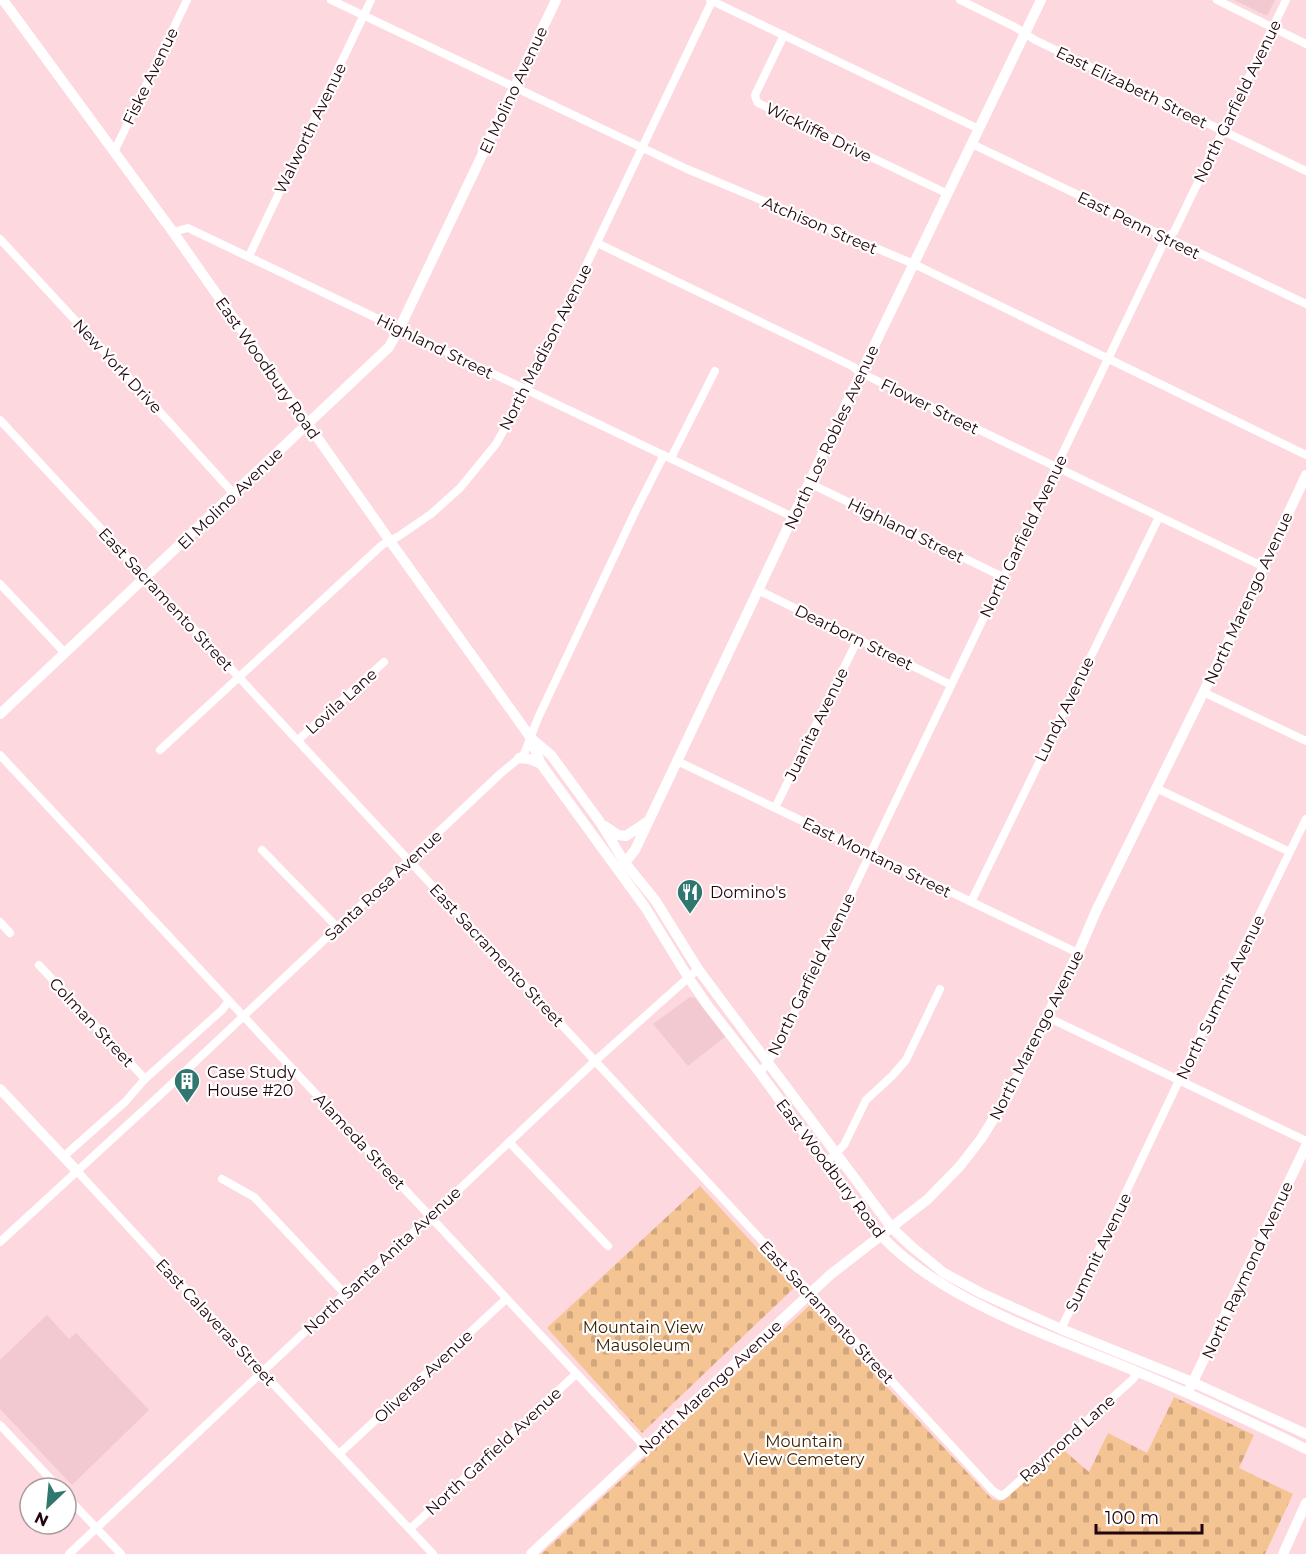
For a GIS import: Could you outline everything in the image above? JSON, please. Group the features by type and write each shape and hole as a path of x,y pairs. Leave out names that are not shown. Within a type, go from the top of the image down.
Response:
{"street":[{"name":"East Woodbury Road","path":"3,0 172,232 531,738 542,764 621,866 655,900 698,969 892,1228 944,1273 981,1293 1061,1329 1192,1382 1306,1434"},
{"name":"Fiske Avenue","path":"114,152 186,0"},
{"name":"Atchison Street","path":"331,0 687,170 914,264 1306,455"},
{"name":"Walworth Avenue","path":"249,256 371,0"},
{"name":"El Molino Avenue","path":"0,714 389,347 556,0"},
{"name":"East Elizabeth Street","path":"960,0 1015,27 1035,40 1306,171"},
{"name":"North Los Robles Avenue","path":"621,866 634,852 1041,0"},
{"path":"1217,0 1306,44"},
{"name":"North Garfield Avenue","path":"760,1073 776,1050 1166,238 1174,232 1286,0"},
{"path":"711,1 979,129"},
{"name":"North Madison Avenue","path":"160,750 382,545 431,514 460,488 496,444 526,390 711,1"},
{"name":"Wickliffe Drive","path":"784,35 755,95 758,103 948,194"},
{"name":"East Penn Street","path":"972,144 1306,304"},
{"name":"Highland Street","path":"172,232 188,228 249,256 793,518"},
{"name":"New York Drive","path":"0,239 234,494"},
{"name":"Flower Street","path":"597,243 1264,567"},
{"name":"Santa Rosa Avenue","path":"0,1242 524,754 536,723 636,510 715,371"},
{"name":"East Sacramento Street","path":"0,420 993,1491"},
{"name":"North Marengo Avenue","path":"531,1554 830,1275 928,1199 960,1166 981,1139 1009,1094 1047,1017 1097,909 1236,626 1306,475"},
{"name":"Highland Street","path":"809,483 1003,577"},
{"name":"Lundy Avenue","path":"971,902 1159,517"},
{"path":"0,584 65,653"},
{"name":"Dearborn Street","path":"758,590 951,685"},
{"name":"Juanita Avenue","path":"775,808 858,639"},
{"name":"Lovila Lane","path":"298,740 384,662"},
{"path":"1203,692 1306,741"},
{"name":"East Woodbury Road","path":"531,738 551,755 600,822 621,866 645,907 708,1006 881,1236 898,1252 956,1293 1017,1322 1188,1394 1306,1449"},
{"name":"Alameda Street","path":"0,756 645,1447"},
{"path":"519,758 534,760 542,764"},
{"name":"East Montana Street","path":"676,761 1078,953"},
{"path":"1156,788 1290,852"},
{"name":"North Summit Avenue","path":"1135,1176 1306,819"},
{"path":"600,822 618,835 626,836 648,822"},
{"path":"262,850 338,928"},
{"path":"0,922 10,933"},
{"path":"660,929 670,922"},
{"name":"Colman Street","path":"39,965 145,1078"},
{"name":"North Santa Anita Avenue","path":"69,1554 595,1061 698,969"},
{"path":"826,1163 844,1144 866,1100 906,1060 940,989"},
{"path":"63,1157 124,1102 145,1078 222,1010 229,1000"},
{"path":"1047,1017 1306,1141"},
{"name":"East Calaveras Street","path":"0,1089 433,1554"},
{"path":"509,1142 608,1246"},
{"name":"North Raymond Avenue","path":"1188,1394 1306,1146"},
{"name":"Summit Avenue","path":"1061,1329 1135,1176"},
{"path":"222,1179 254,1197 345,1294"},
{"name":"Oliveras Avenue","path":"339,1454 506,1299"},
{"name":"Raymond Lane","path":"993,1491 1001,1496 1006,1493 1130,1382 1138,1372"},
{"name":"North Garfield Avenue","path":"410,1529 576,1374"},
{"path":"0,1425 48,1476"},
{"path":"1283,1554 1306,1503"},
{"path":"78,1508 121,1554"}],"shaded area":[{"path":"1234,0 1275,0 1267,16"},
{"path":"690,997 695,998 726,1036 688,1066 653,1024"},
{"path":"47,1315 69,1339 76,1333 149,1410 78,1479 78,1476 63,1476 0,1409 0,1360"}],"green space":[{"name":"Mountain View Mausoleum","path":"700,1186 794,1288 642,1433 547,1328"},
{"name":"Mountain View Cemetery","path":"810,1305 992,1499 998,1501 1004,1500 1060,1447 1089,1472 1108,1433 1147,1453 1174,1397 1254,1435 1239,1468 1293,1494 1265,1554 541,1554"}],"place":[{"name":"Domino's","path":"690,915"},
{"name":"Case Study House #20","path":"187,1104"}]}
